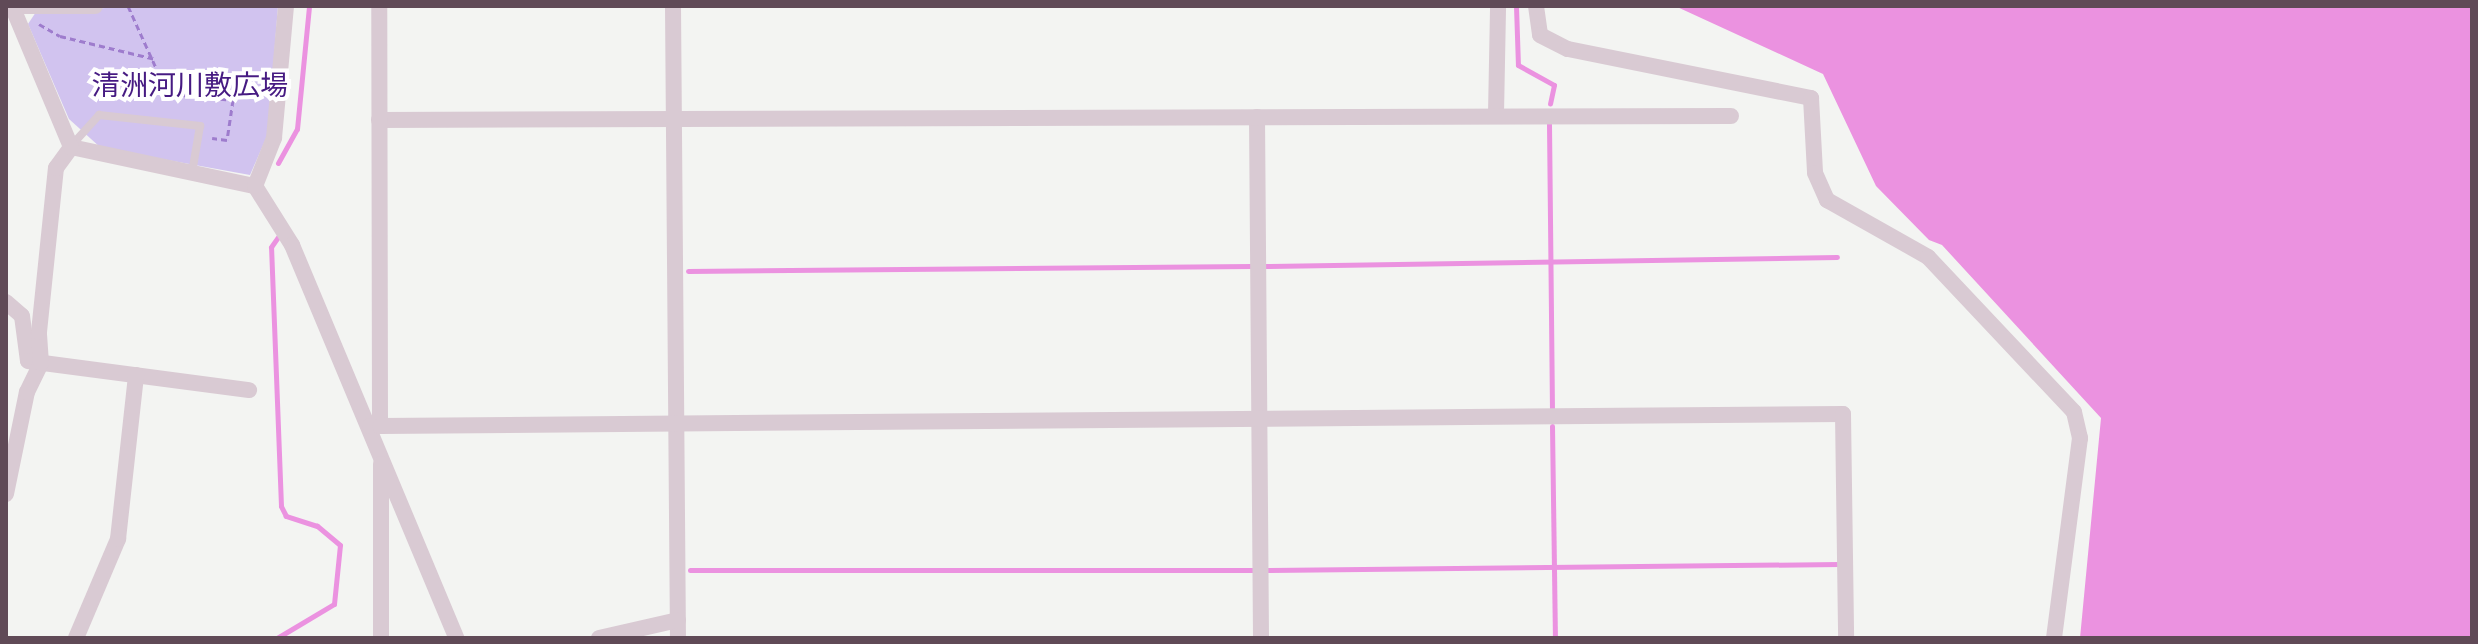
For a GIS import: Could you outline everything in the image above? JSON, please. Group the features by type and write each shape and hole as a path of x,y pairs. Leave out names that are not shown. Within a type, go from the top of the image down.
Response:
{"street":[{"path":"12,6 71,147"},
{"path":"26,12 95,6"},
{"path":"255,186 274,138 286,6"},
{"path":"374,426 379,6"},
{"path":"673,6 678,638"},
{"path":"1496,114 1498,6"},
{"path":"1536,6 1540,35 1568,49 1811,98 1815,173 1827,200 1928,257 2074,412 2080,438 2054,638"},
{"path":"379,120 673,122 1496,114 1731,116"},
{"path":"1257,117 1261,638"},
{"path":"71,147 255,186 292,245 374,426 381,456 456,638"},
{"path":"6,494 27,392 41,363 39,332 56,168 71,147"},
{"path":"6,302 22,316 28,361 249,390"},
{"path":"76,638 118,539 136,375"},
{"path":"374,426 1843,414 1846,638"},
{"path":"381,456 381,638"},
{"path":"599,638 678,620"}],"lane":[{"path":"71,147 99,115 200,126 192,173"}],"path":[{"path":"128,6 155,59 168,94"},
{"path":"26,12 60,36 155,59"}],"green space":[{"name":"清洲河川敷広場","path":"140,6 278,6 268,134 250,175 101,148 69,119 28,24 36,12"}],"shaded area":[{"path":"1675,6 2472,6 2472,638 2080,638 2101,418 1942,245 1929,240 1876,186 1823,74"}],"waterway":[{"path":"278,163 297,129 309,6"},
{"path":"1516,6 1518,65 1554,85 1550,104"},
{"path":"1549,124 1552,411"},
{"path":"277,638 334,604 340,545 317,526 286,516 281,506 271,247 278,237"},
{"path":"1265,266 1837,257"},
{"path":"688,271 1252,266"},
{"path":"1552,426 1555,638"},
{"path":"1266,570 1839,564"},
{"path":"690,570 1255,570"}]}
